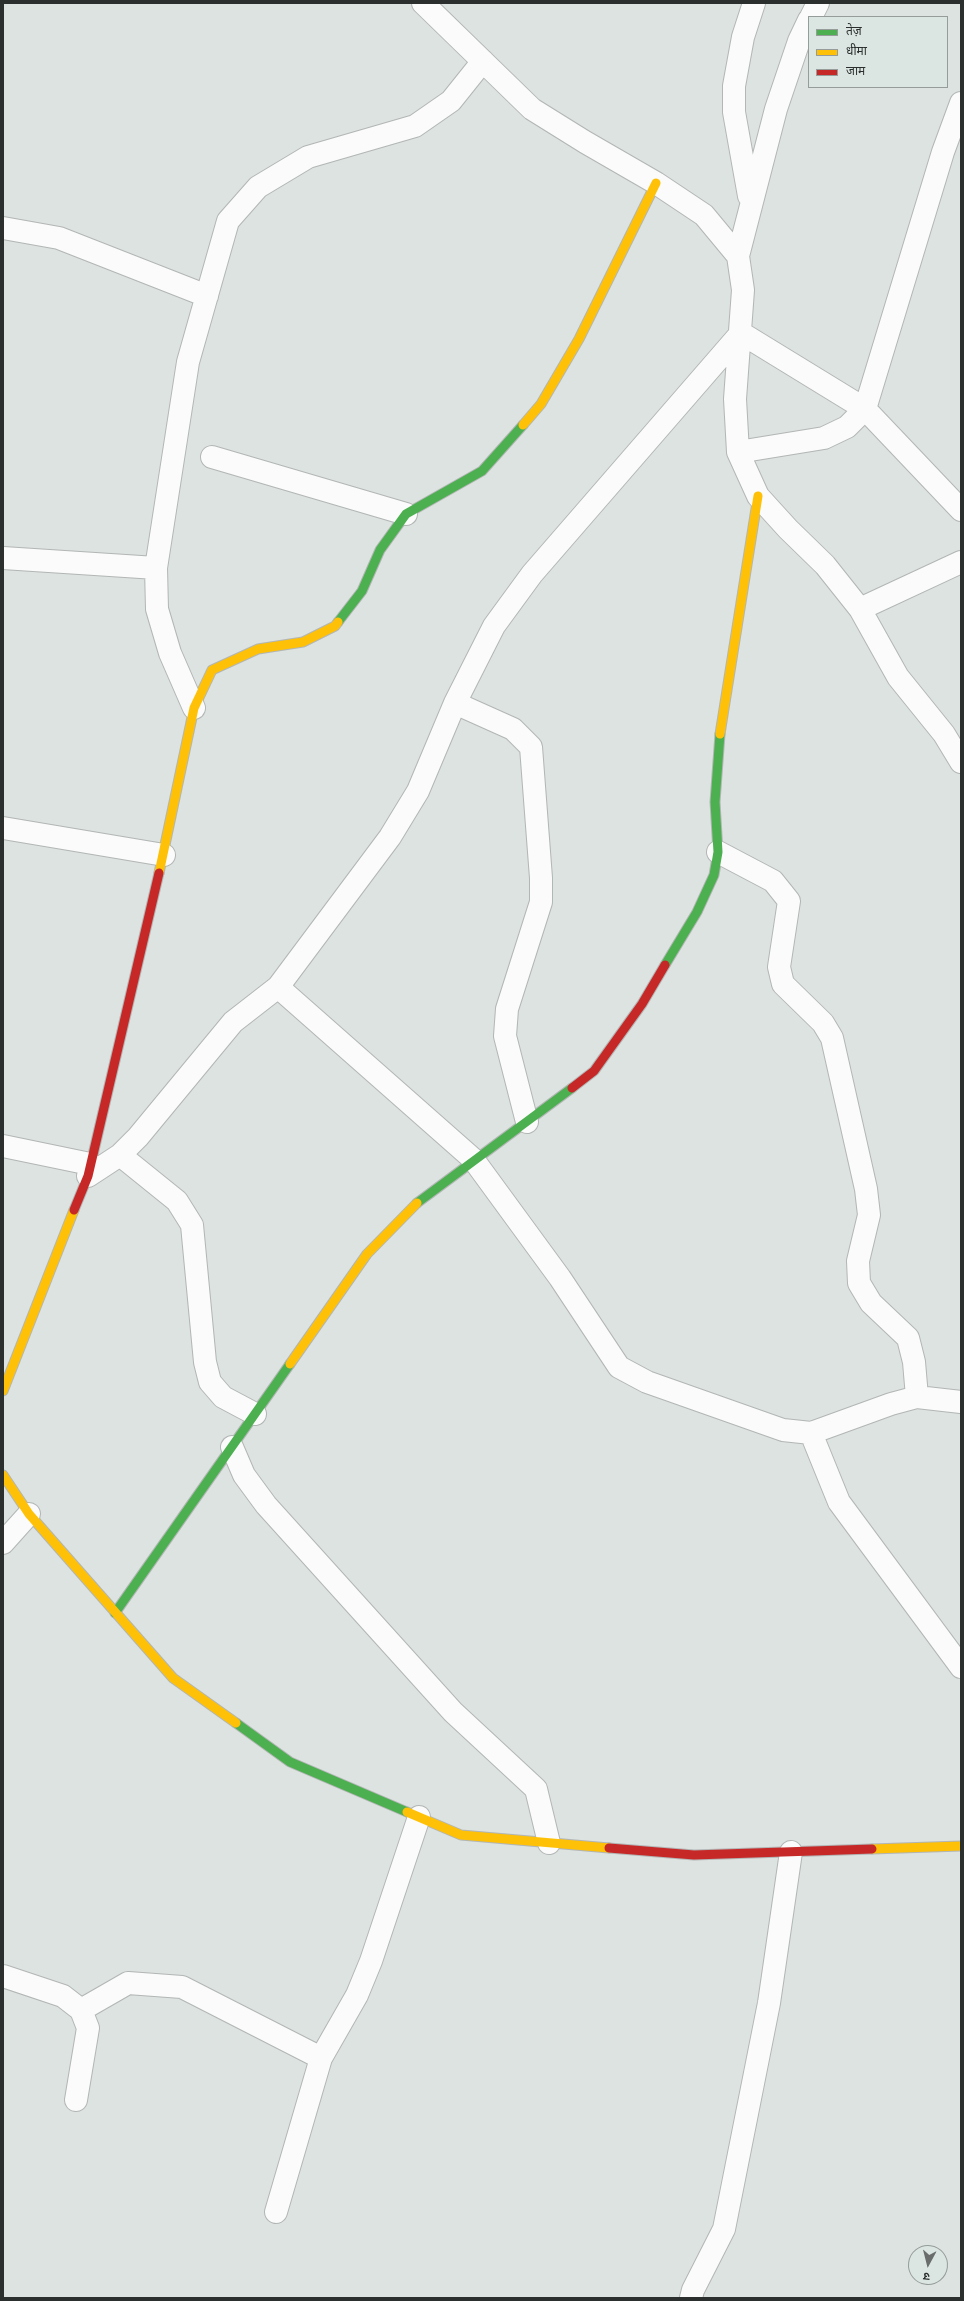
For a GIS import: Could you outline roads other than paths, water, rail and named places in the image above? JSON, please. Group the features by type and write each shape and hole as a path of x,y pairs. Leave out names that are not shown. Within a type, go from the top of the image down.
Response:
{"street":[{"path":"423,3 532,109 584,142 656,183 704,216 738,256"},
{"path":"751,203 734,112 734,86 743,37 754,3"},
{"path":"812,16 818,3"},
{"path":"808,22 799,41 776,109 738,256 743,290 735,399 738,452 758,496 788,529 825,565 860,609 898,677 944,734 961,762"},
{"path":"194,708 170,653 158,609 156,568 188,362 228,221 258,187 308,157 415,126 451,101 483,62"},
{"path":"738,452 824,438 847,427 864,409 943,152 961,103"},
{"path":"3,1391 89,1170 111,1085 164,855 194,708 212,670 258,649 303,642 335,626 362,591 380,550 406,514 482,471 541,404 579,339 656,183"},
{"path":"3,228 59,238 207,296"},
{"path":"741,333 864,409 961,510"},
{"path":"3,1146 89,1170 120,1155 138,1136 233,1022 278,987 390,837 418,791 455,703 494,626 532,574 741,333"},
{"path":"212,457 406,514"},
{"path":"115,1613 368,1254 411,1207 473,1159 527,1122 594,1071 642,1004 697,912 714,875 718,852 715,802 719,742 758,496"},
{"path":"3,558 156,568"},
{"path":"860,609 961,562"},
{"path":"455,703 512,729 531,747 542,878 541,902 507,1009 505,1036 527,1122"},
{"path":"3,828 164,855"},
{"path":"718,852 773,881 788,901 779,967 783,984 823,1023 832,1038 866,1189 869,1215 858,1262 859,1283 871,1303 908,1338 914,1362 917,1397"},
{"path":"278,987 473,1159 560,1278 619,1367 647,1382 783,1430 811,1433 891,1404 917,1397 961,1402"},
{"path":"120,1155 177,1201 192,1225 205,1362 210,1382 223,1397 255,1414"},
{"path":"811,1433 840,1502 961,1667"},
{"path":"232,1447 244,1475 266,1505 452,1712 536,1789 549,1843"},
{"path":"3,1475 29,1514 173,1678 290,1762 461,1836 694,1855 961,1846"},
{"path":"3,1543 29,1514"},
{"path":"276,2212 321,2058 356,1995 371,1961 419,1817"},
{"path":"691,2298 693,2290 724,2229 769,2003 790,1852"},
{"path":"3,1976 63,1996 81,2010 88,2028 76,2100"},
{"path":"81,2010 128,1984 182,1987 321,2058"}]}
